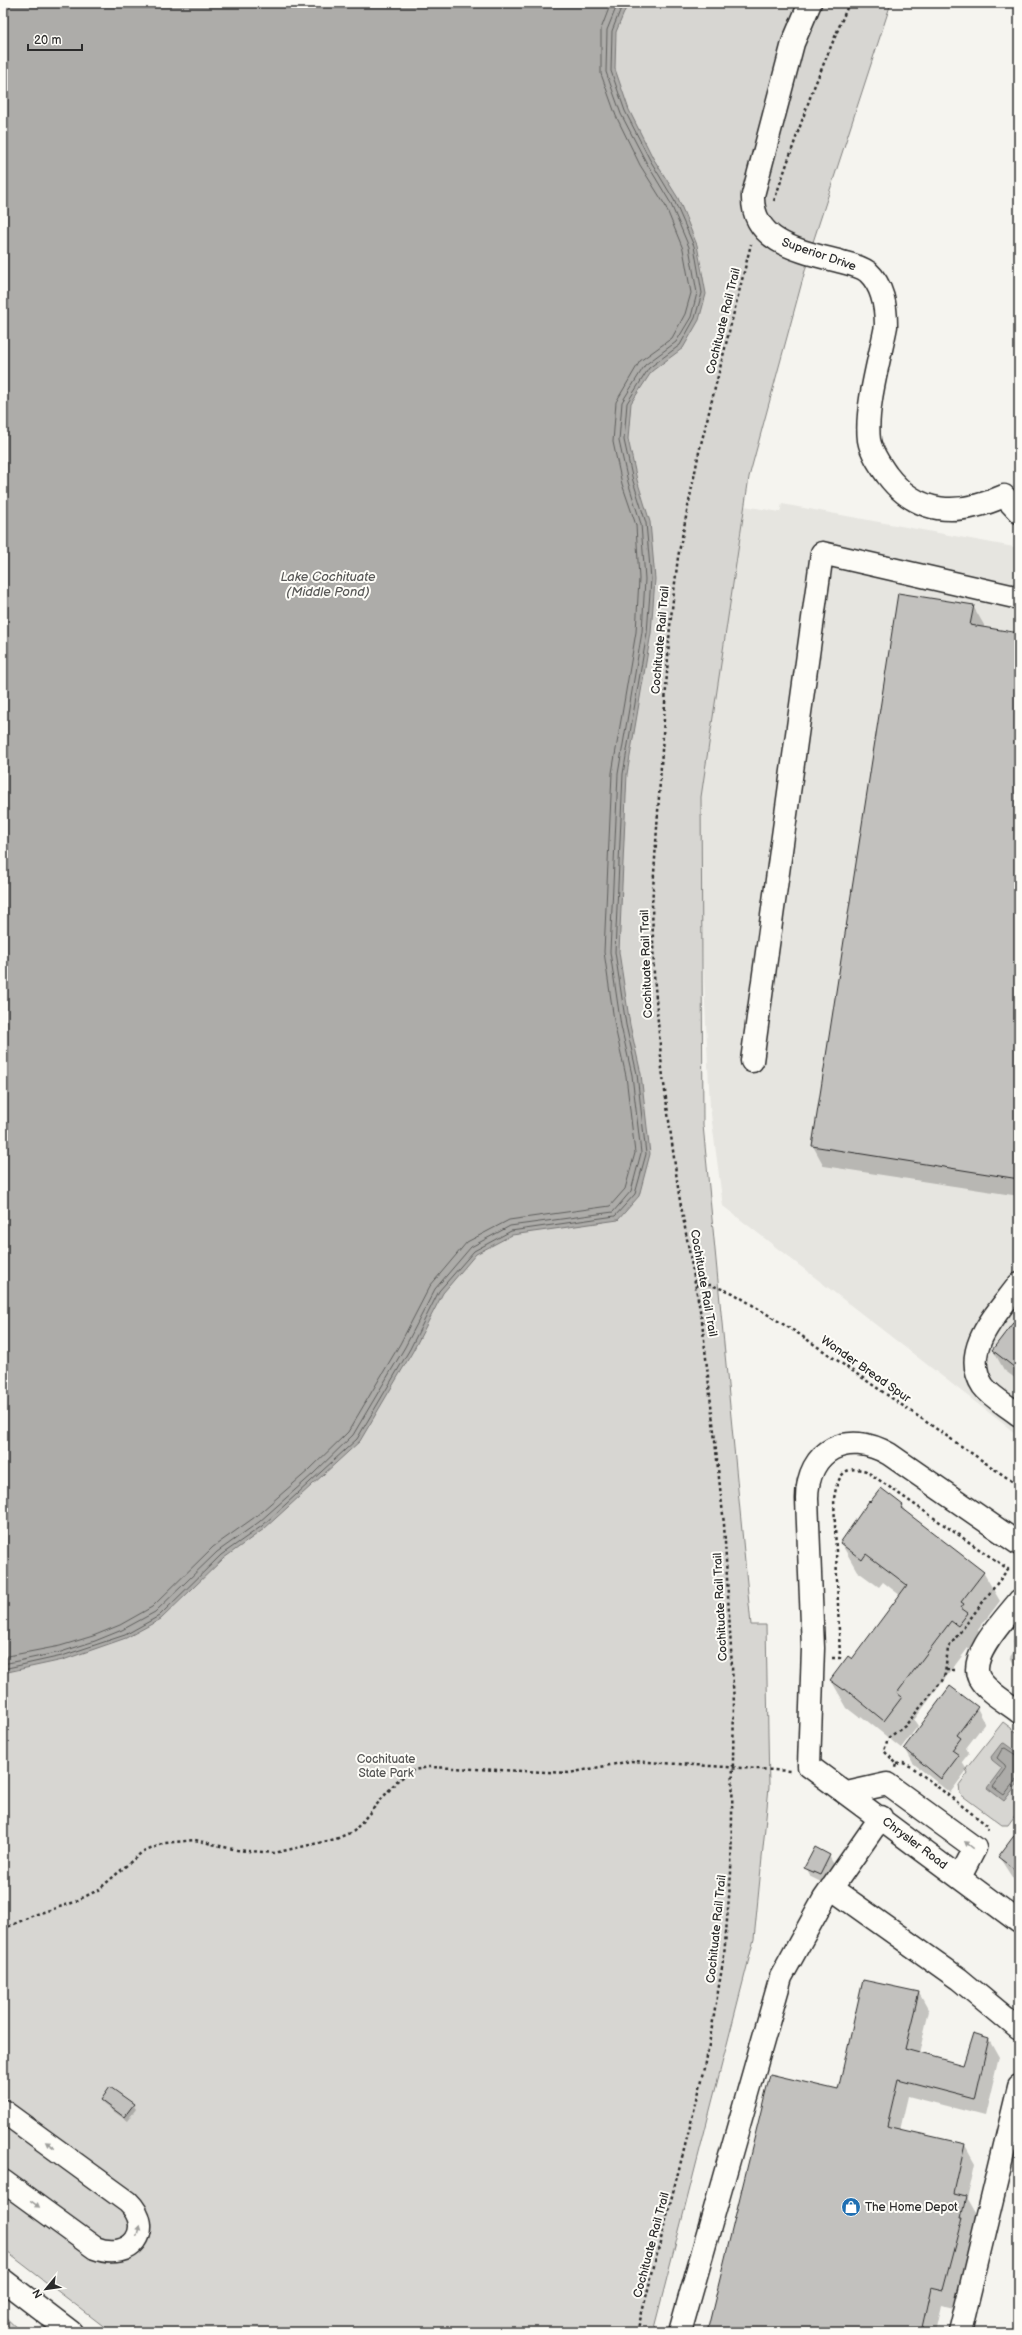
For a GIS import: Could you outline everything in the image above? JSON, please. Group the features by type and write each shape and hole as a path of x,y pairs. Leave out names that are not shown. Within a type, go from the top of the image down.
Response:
{"street":[{"name":"Superior Drive","path":"810,3 793,43 753,195 753,208 757,221 781,243 867,271 877,282 886,312 886,326 869,421 870,441 878,463 891,480 906,496 935,508 961,509 973,507 1004,496 1019,512"},
{"path":"752,1062 822,553 1019,598"},
{"path":"1019,1284 981,1338 974,1357 975,1366 984,1386 1019,1415"},
{"path":"810,1766 813,1648 807,1492 810,1474 819,1459 834,1449 846,1444 859,1443 874,1446 889,1454 1019,1544"},
{"path":"1019,1601 983,1650 976,1664 979,1678 984,1684 1019,1712"},
{"name":"Chrysler Road","path":"810,1766 1019,1922"},
{"path":"848,1793 887,1784 975,1848 960,1877"},
{"path":"680,2332 777,1989 787,1965 831,1888 880,1817"},
{"path":"831,1888 959,1979 1019,2029"},
{"path":"960,2332 1013,2135 1019,2087"},
{"path":"3,2111 128,2202 139,2217 138,2235 126,2249 117,2252 106,2252 95,2248 3,2181"},
{"path":"3,2280 71,2332"}],"path":[{"path":"775,198 812,92 849,3"},
{"name":"Cochituate Rail Trail","path":"637,2332 700,2096 718,2001 728,1916 734,1767 734,1695 724,1524 710,1382 696,1284 673,1155 658,1036 652,941 654,863 670,626 678,557 699,452 750,245 754,238"},
{"name":"Wonder Bread Spur","path":"696,1284 710,1285 727,1290 799,1334 1019,1486"},
{"path":"826,1659 840,1658 834,1499 836,1482 842,1474 857,1468 866,1471 1008,1569 948,1648 945,1674 942,1682 905,1726 888,1738 884,1751 897,1764 895,1775"},
{"path":"3,1929 34,1915 72,1903 98,1890 141,1853 165,1843 195,1840 237,1850 274,1853 336,1839 354,1830 397,1782 414,1770 429,1767 569,1773 631,1761 786,1771 810,1766"}],"shaded area":[{"path":"733,504 780,512 782,504 1019,548 1019,1436 723,1206 710,1107 697,834 705,685"}],"green space":[{"name":"Cochituate State Park","path":"3,3 891,3 812,245 749,477 701,797 703,1125 751,1625 766,1625 769,1787 754,1939 653,2332 111,2332 3,2249"},
{"path":"1003,1722 1019,1734 1019,1810 1008,1825 1002,1825 960,1794 959,1785 968,1773 966,1769"},
{"path":"3,2315 21,2332 3,2332"}],"water":[{"name":"Lake Cochituate (Middle Pond)","path":"3,3 628,3 616,32 615,69 629,110 653,158 678,198 697,245 706,294 699,320 683,348 652,371 631,403 628,439 637,480 650,522 655,579 651,633 627,774 619,952 630,1025 641,1074 650,1154 639,1196 618,1220 512,1235 476,1254 443,1293 413,1351 360,1441 264,1529 224,1558 161,1619 126,1638 63,1660 3,1673"},
{"path":"1004,1743 1019,1754 1019,1782 1004,1801 987,1788 1002,1768 992,1760 991,1757 1001,1744"}],"building":[{"path":"898,593 974,605 970,625 1019,633 1019,1179 812,1146"},
{"path":"1019,1315 1019,1371 992,1350"},
{"path":"881,1488 903,1505 901,1508 984,1572 961,1602 964,1604 961,1608 968,1613 958,1626 951,1621 897,1693 902,1697 884,1721 845,1689 844,1690 830,1680 848,1656 852,1659 907,1585 866,1554 862,1560 840,1543 869,1501 870,1502"},
{"path":"950,1686 978,1707 957,1735 961,1738 952,1750 959,1755 941,1779 904,1748"},
{"path":"1019,1829 1019,1873 998,1857"},
{"path":"815,1847 830,1855 820,1875 804,1868"},
{"name":"The Home Depot","path":"863,1980 919,1992 905,2049 963,2065 973,2033 989,2038 975,2099 898,2079 887,2126 965,2144 954,2194 966,2197 961,2218 963,2218 944,2290 931,2287 921,2332 707,2332 770,2074 838,2090"},
{"path":"110,2087 134,2104 124,2117 101,2100"}],"place":[{"name":"The Home Depot","path":"851,2207"}]}
